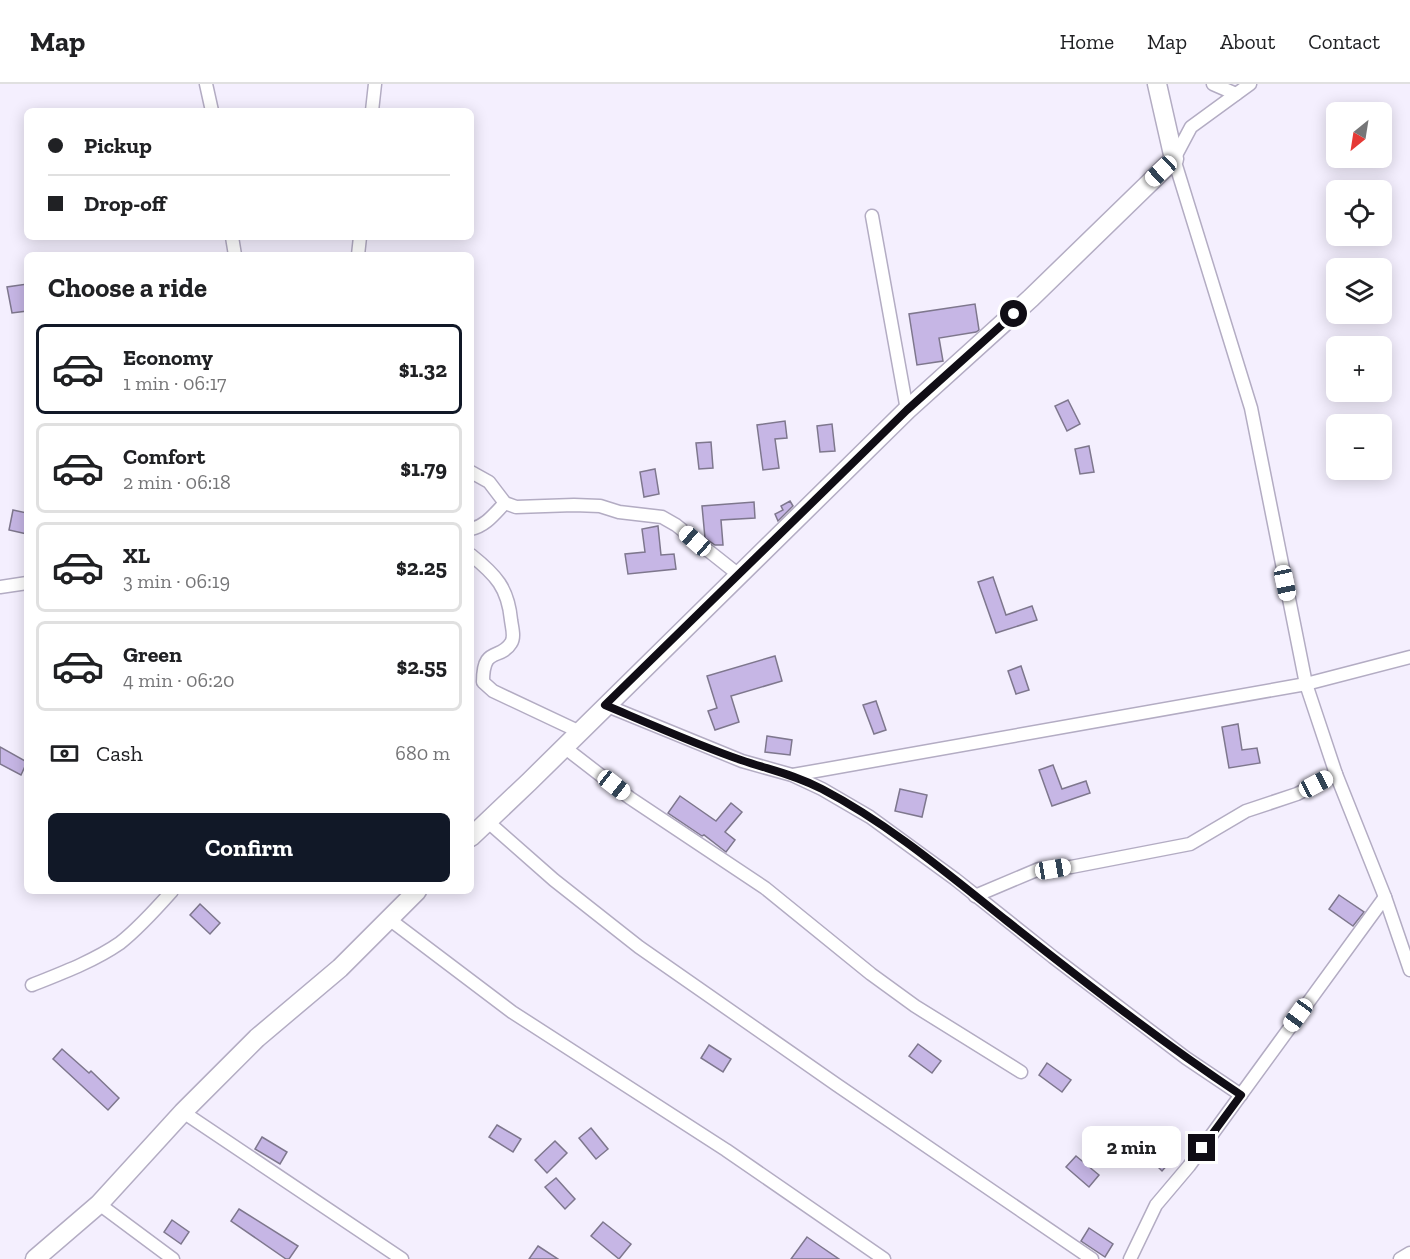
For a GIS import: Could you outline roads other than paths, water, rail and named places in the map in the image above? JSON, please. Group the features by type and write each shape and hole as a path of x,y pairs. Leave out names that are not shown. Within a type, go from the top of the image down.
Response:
{"street":[{"path":"206,84 211,108"},
{"path":"372,108 375,84"},
{"path":"1157,84 1174,159 1251,408 1306,684 1336,774 1385,897 1410,970"},
{"path":"1213,84 1236,94"},
{"path":"474,834 907,410 1031,298 1174,159 1191,127 1250,84"},
{"path":"872,216 907,410"},
{"path":"474,474 489,482 505,503 516,507 600,506 619,512 662,517 676,525 739,575"},
{"path":"474,528 484,523 505,503"},
{"path":"474,557 489,569 503,587 510,603 513,635 507,648 488,659 483,669 483,682 492,691 580,732"},
{"path":"0,587 24,583"},
{"path":"792,775 1306,684 1410,657"},
{"path":"605,705 742,761 792,775 822,789 870,817 1186,1058 1241,1095"},
{"path":"564,747 630,798 765,888 871,974 915,1006 1021,1072"},
{"path":"975,896 1039,869 1071,867 1190,844 1246,811 1297,794 1336,774"},
{"path":"487,821 554,880 639,947 1092,1259"},
{"path":"32,985 76,967 119,943 169,894"},
{"path":"35,1259 99,1204 183,1112 257,1038 340,968 414,894"},
{"path":"1130,1259 1156,1205 1189,1166 1385,897"},
{"path":"389,920 512,1012 726,1150 884,1259"},
{"path":"183,1112 402,1259"},
{"path":"99,1204 173,1259"},
{"path":"1400,1259 1410,1253"}]}
